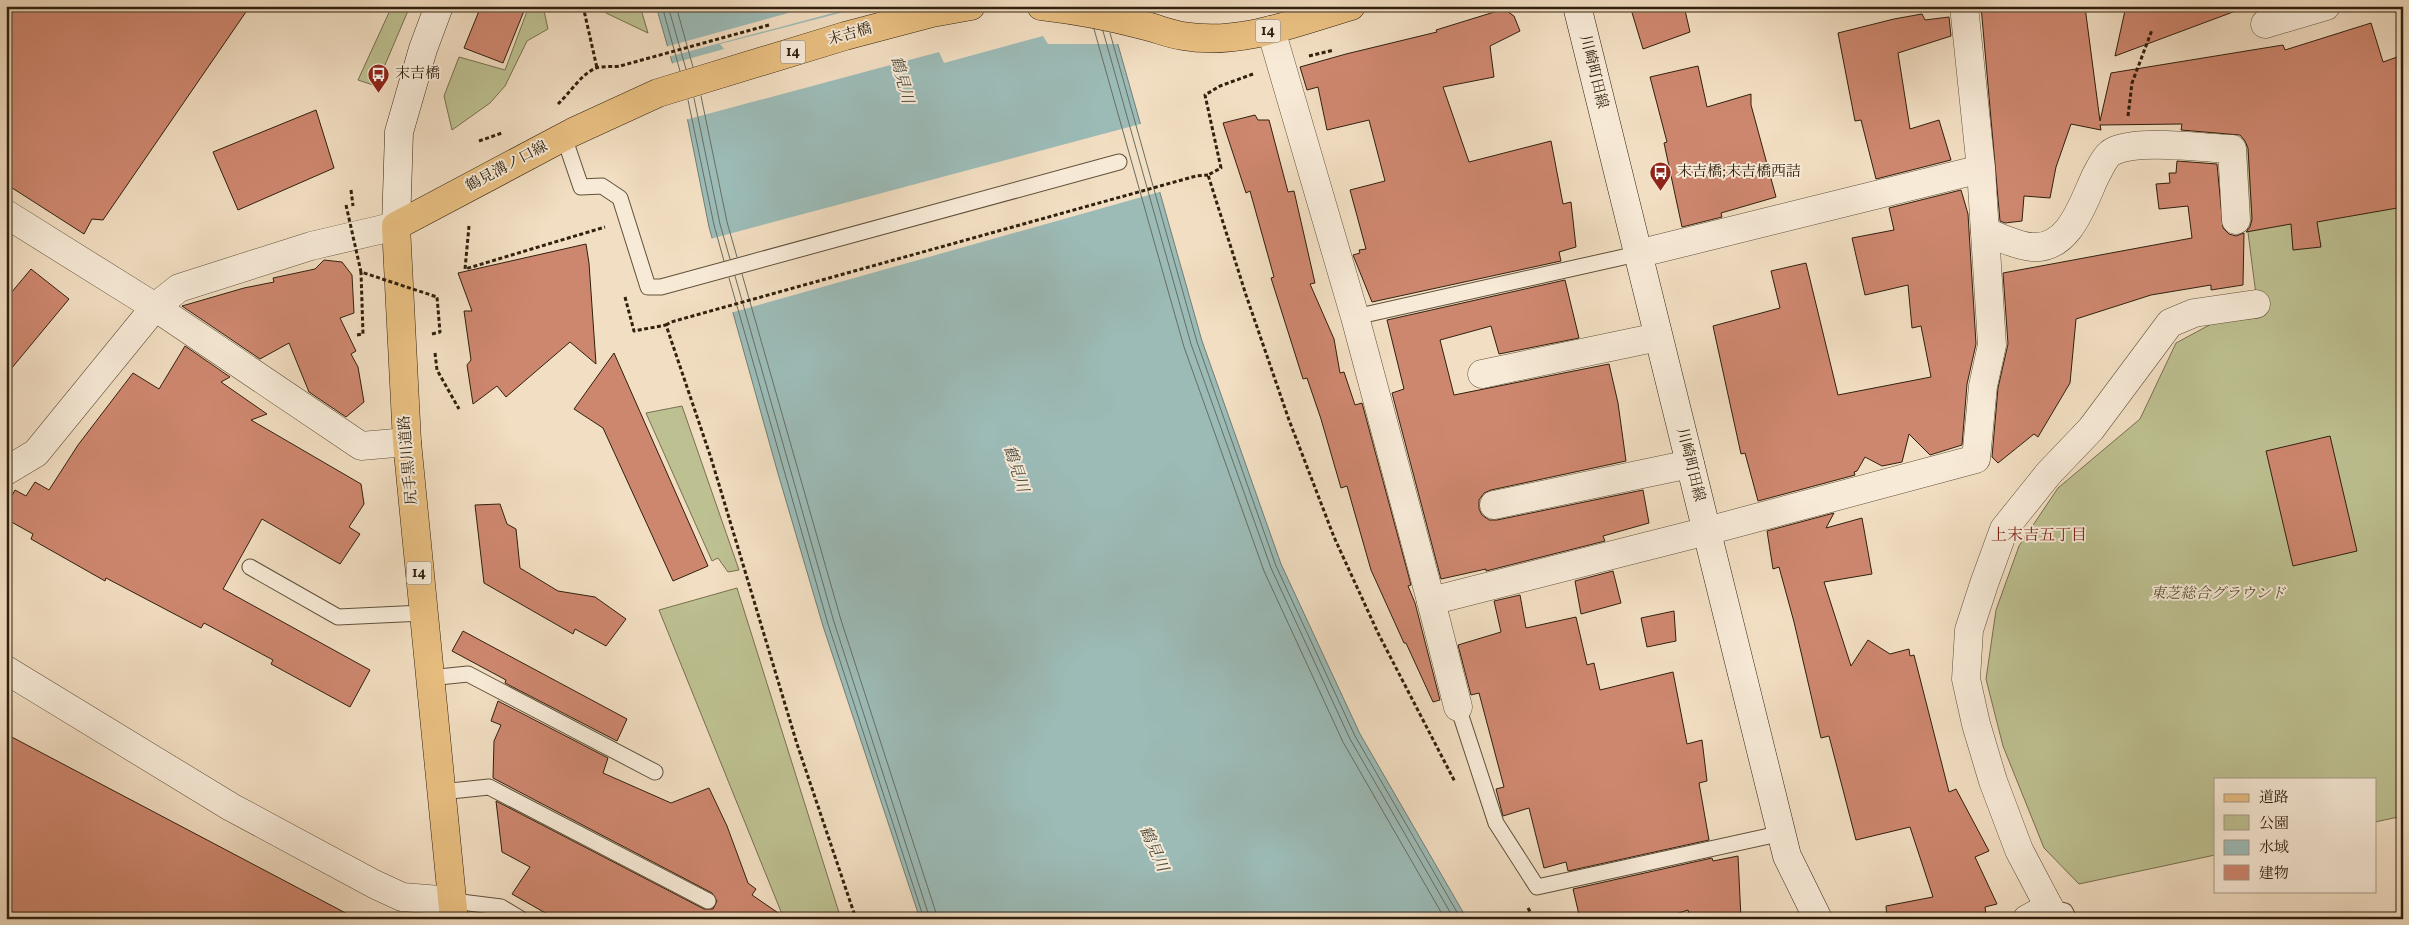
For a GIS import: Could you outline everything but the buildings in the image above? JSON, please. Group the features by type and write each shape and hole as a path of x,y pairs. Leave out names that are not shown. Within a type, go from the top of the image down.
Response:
{"main road":[{"name":"末吉橋","path":"619,110 658,93 844,36 932,13 971,6"},
{"name":"14","path":"1041,6 1106,16 1182,36 1239,37 1271,30 1351,6"},
{"name":"鶴見溝ノ口線","path":"396,226 619,110"},
{"name":"尻手黒川道路","path":"396,226 406,442 453,910"}],"street":[{"name":"尻手黒川道路","path":"396,226 399,132 424,49 440,6"},
{"name":"川崎町田線","path":"1577,6 1637,254 1783,833 1787,856 1818,919"},
{"path":"1432,601 1707,531 1976,459 1983,386 1992,345 1981,169 1964,6"},
{"path":"2264,24 2326,6"},
{"path":"1271,30 1354,317 1432,601 1458,707"},
{"path":"1985,232 2031,247 2046,247 2058,241 2071,227 2103,163 2112,152 2131,145 2232,149 2236,220"},
{"path":"1637,254 1981,169"},
{"path":"6,214 156,307 362,446 406,442"},
{"path":"6,471 36,453 156,307 179,288 311,246 396,226"},
{"path":"2048,915 2019,850 1993,781 1976,724 1966,679 1969,630 1984,584 2004,529 2049,473 2091,429 2170,323 2194,313 2256,304"},
{"path":"1482,374 1658,337"},
{"path":"1494,505 1690,464"},
{"path":"6,670 231,807 374,884 402,897 453,910"}],"lane":[{"path":"564,137 581,187 602,186 620,198 648,287 661,287 1119,162"},
{"path":"1354,317 1637,254"},
{"path":"250,567 338,617 423,613"},
{"path":"429,678 468,674 655,772"},
{"path":"1458,707 1496,823 1537,887 1783,833"},
{"path":"441,792 489,787 708,901"},
{"path":"453,910 500,907 521,919"}],"path":[{"path":"583,6 597,68"},
{"path":"554,108 586,74 597,68 620,66 772,24"},
{"path":"2126,146 2132,83 2152,30"},
{"path":"624,296 634,331 666,325 671,322 1187,178 1208,175 1221,168 1205,95"},
{"path":"479,141 505,132"},
{"path":"1208,175 1246,295 1289,420 1334,537 1383,642 1458,786"},
{"path":"346,205 361,272 363,334 357,335"},
{"path":"469,226 465,268 606,227 608,235"},
{"path":"361,272 437,297 440,332 432,333 434,342"},
{"path":"666,325 711,458 797,744 856,919"},
{"path":"435,351 437,370 459,409"},
{"path":"1524,902 1534,919"}],"green space":[{"path":"392,6 410,6 376,86 358,80"},
{"path":"529,6 543,6 548,29 527,41 505,86 490,103 452,130 444,96 459,57 505,70"},
{"path":"604,6 640,6 648,33 606,13"},
{"name":"東芝総合グラウンド","path":"2403,112 2403,816 2376,822 2376,778 2214,778 2214,855 2079,884 2044,848 2003,746 1986,679 1996,610 2019,546 2058,488 2140,419 2176,343 2215,322 2259,318 2237,147 2378,123"},
{"path":"682,406 739,570 728,572 718,558 712,561 646,413"},
{"path":"737,588 841,919 784,919 659,610"}],"water":[{"name":"鶴見川","path":"656,6 1107,6 1202,341 1281,564 1360,734 1467,919 920,919 823,626 777,470 709,227 685,107"}],"pier":[{"path":"814,6 859,6 668,57 665,47"},
{"path":"867,6 1110,6 1121,44 1048,44 1043,36 944,63 939,52 685,120 670,64 724,49 720,44"},
{"path":"1144,123 1163,191 730,313 710,239"}],"place":[{"name":"末吉橋","path":"379,93"},
{"name":"末吉橋;末吉橋西詰","path":"1661,191"}],"district":[{"name":"上末吉五丁目","path":"2039,536"}]}
